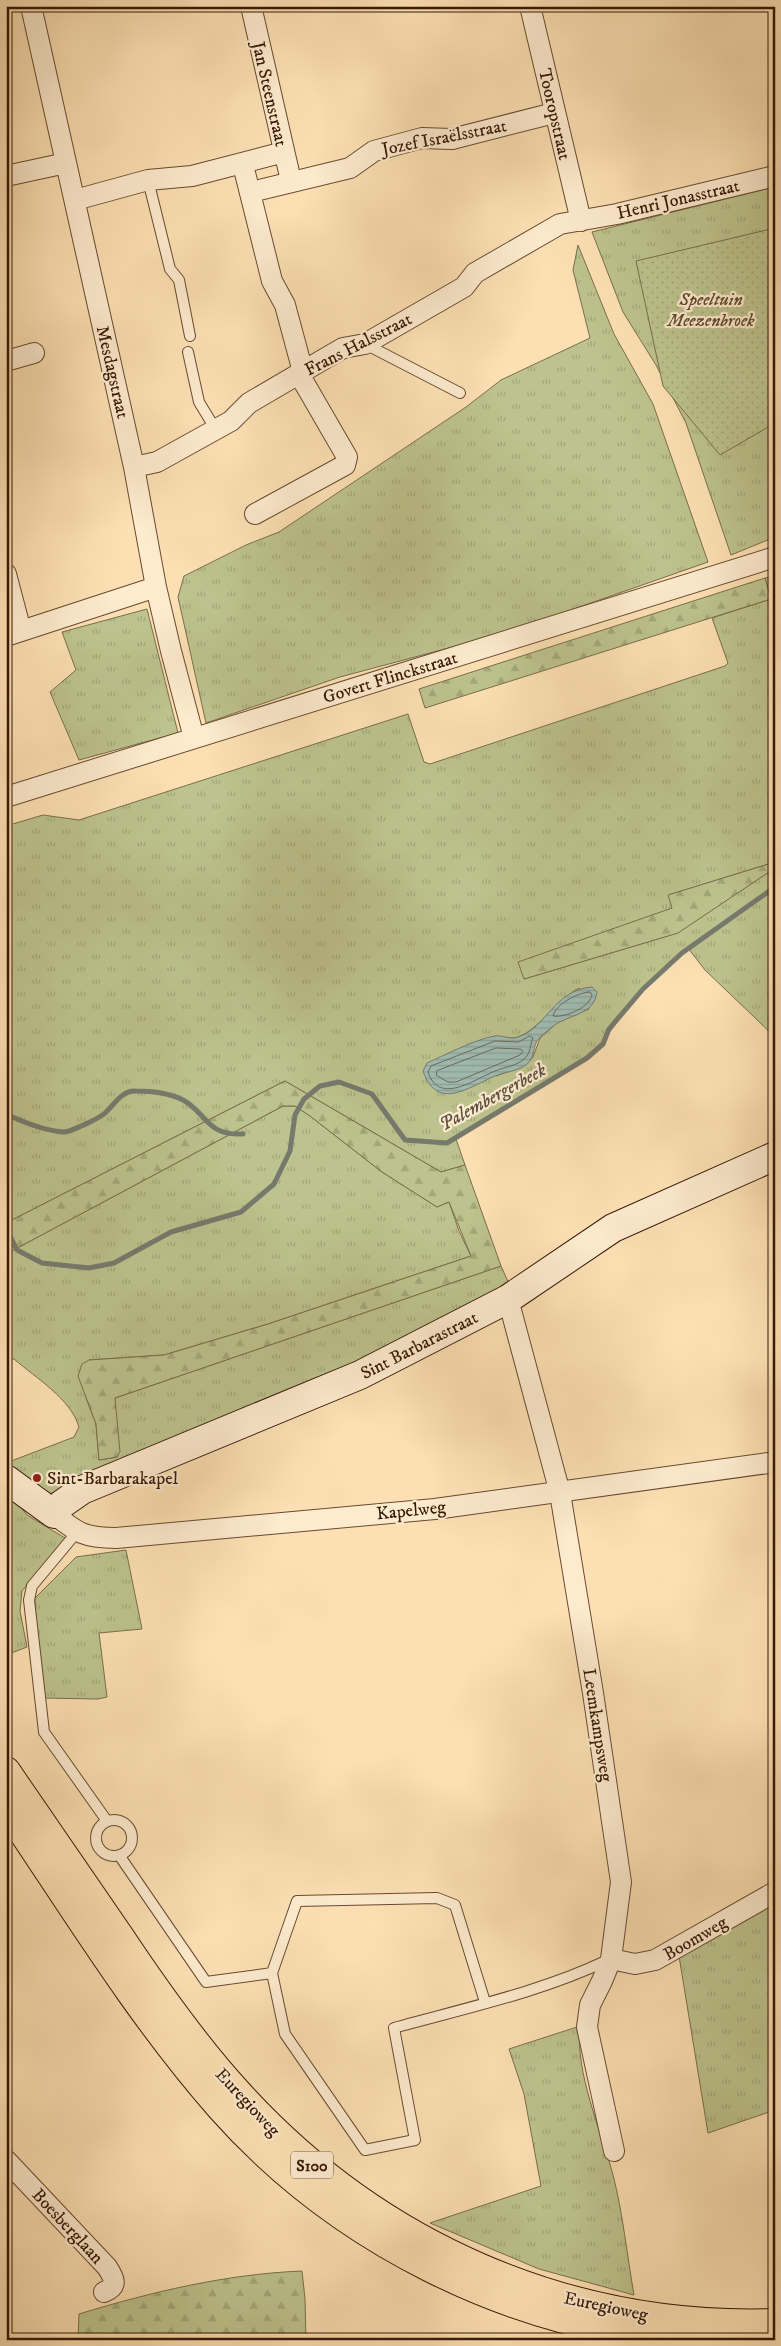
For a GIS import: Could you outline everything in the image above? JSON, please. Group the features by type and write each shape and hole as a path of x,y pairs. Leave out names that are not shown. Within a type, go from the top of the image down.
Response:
{"main road":[{"name":"Euregioweg","path":"6,1771 150,1981 235,2091 282,2139 353,2197 426,2243 464,2262 569,2300 661,2318 725,2323 775,2323"},
{"name":"Euregioweg","path":"6,1807 167,2042 241,2129 286,2172 313,2194 389,2245 484,2293 589,2325 682,2340"}],"street":[{"name":"Mesdagstraat","path":"31,6 134,466 156,587 194,738"},
{"name":"Jan Steenstraat","path":"250,6 291,181"},
{"name":"Tooropstraat","path":"530,6 581,221"},
{"name":"Jozef Israëlsstraat","path":"251,192 350,168 374,151 422,138 452,139 554,113"},
{"path":"75,200 148,180 192,176 284,152"},
{"path":"6,176 66,163"},
{"path":"243,164 272,281 285,305 301,373 347,457 345,465 255,514"},
{"name":"Henri Jonasstraat","path":"581,221 775,176"},
{"name":"Frans Halsstraat","path":"134,466 157,462 216,430 231,421 249,402 343,348 365,344 464,287 475,272 560,224 581,221"},
{"path":"6,361 34,353"},
{"name":"Govert Flinckstraat","path":"6,798 775,557"},
{"path":"6,574 13,633 156,587"},
{"name":"Sint Barbarastraat","path":"54,1514 62,1504 82,1490 360,1375 508,1299 613,1228 775,1156"},
{"name":"Leemkampsweg","path":"508,1299 560,1493 621,1882 611,1959 590,2005 587,2027 614,2151"},
{"name":"Kapelweg","path":"54,1514 77,1532 94,1538 116,1538 435,1509 775,1462"},
{"path":"6,1479 54,1514"},
{"name":"Boomweg","path":"611,1959 635,1964 655,1960 775,1892"},
{"name":"Boesberglaan","path":"7,2163 107,2268 113,2277 114,2285 112,2289 104,2292"}],"lane":[{"path":"148,180 170,269 179,280 190,336"},
{"path":"365,344 460,393"},
{"path":"188,352 199,402 216,430"},
{"path":"77,1532 32,1586 28,1600 44,1732 107,1821"},
{"path":"113,1820 124,1823 132,1832 129,1849 119,1855 107,1854 98,1846 96,1841 98,1829 107,1821 113,1820"},
{"path":"119,1855 206,1982 272,1972"},
{"path":"485,2002 455,1905 437,1898 297,1901 272,1972 285,2034 365,2150 415,2140 394,2028 485,2002 582,1973 611,1959"}],"green space":[{"path":"770,188 775,206 775,537 731,555 686,423 656,365 623,312 592,232"},
{"name":"Speeltuin Meezenbroek","path":"775,228 775,423 720,455 663,386 636,261"},
{"path":"578,245 614,334 653,404 708,562 505,633 340,677 206,723 178,597 184,576 246,545 279,532 466,407 501,380 590,338 573,270"},
{"path":"775,576 775,862 669,895 672,908 524,979 677,933 775,868 775,1037 705,970 688,948 668,963 639,993 603,1041 581,1061 456,1139 465,1165 441,1172 285,1081 6,1223 6,826 43,815 79,820 408,714 424,762 430,764 725,666 728,663 712,618 771,599 765,578","holes":["579,988 589,1009 558,1022 540,1038 533,1057 527,1064 496,1076 495,1036 518,1037 533,1028"]},
{"path":"765,578 771,599 425,708 419,689"},
{"path":"147,609 178,733 79,760 50,692 76,670 62,632"},
{"path":"775,862 775,868 678,933 524,979 518,962 672,908 668,895"},
{"path":"285,1081 441,1172 465,1165 501,1266 115,1398 120,1452 117,1457 99,1460 96,1424 78,1376 82,1364 89,1360 164,1355 268,1324 471,1256 449,1202 437,1207 382,1172 295,1106 283,1106 6,1254 6,1223"},
{"path":"283,1106 295,1106 382,1172 437,1207 449,1202 459,1231 471,1256 268,1324 164,1355 89,1360 86,1398 96,1424 99,1460 117,1457 115,1398 501,1266 510,1286 410,1339 165,1441 53,1499 6,1463 74,1437 79,1427 69,1407 52,1390 14,1359 10,1359 6,1363 6,1254"},
{"path":"6,1488 27,1515 65,1538 22,1591 20,1611 27,1647 9,1654 6,1648"},
{"path":"126,1550 142,1629 99,1633 107,1697 98,1699 42,1698 34,1633 35,1598 76,1557"},
{"path":"775,1900 775,2110 708,2133 679,1956"},
{"path":"580,2026 581,2063 590,2101 613,2175 634,2295 539,2269 430,2223 541,2186 524,2094 509,2049"},
{"path":"302,2271 306,2340 78,2340 79,2314 189,2285 246,2276"}],"water":[{"path":"592,987 597,992 591,1006 579,1014 558,1023 541,1036 536,1043 531,1059 524,1066 454,1093 445,1094 436,1091 429,1083 423,1071 427,1063 479,1040 498,1036 518,1037 536,1026 568,995"}],"waterway":[{"name":"Palembergerbeek","path":"6,1234 11,1238 17,1250 42,1263 89,1268 114,1263 171,1232 241,1212 274,1184 290,1151 295,1115 304,1099 320,1086 339,1082 372,1094 405,1140 447,1143 587,1058 603,1044 609,1029 643,989 682,953 775,887"},
{"name":"Palembergerbeek","path":"6,1114 35,1126 64,1132 102,1115 118,1099 130,1091 153,1092 171,1095 183,1100 191,1105 214,1128 231,1134 243,1134"}],"place":[{"name":"Sint-Barbarakapel","path":"37,1478"}]}
